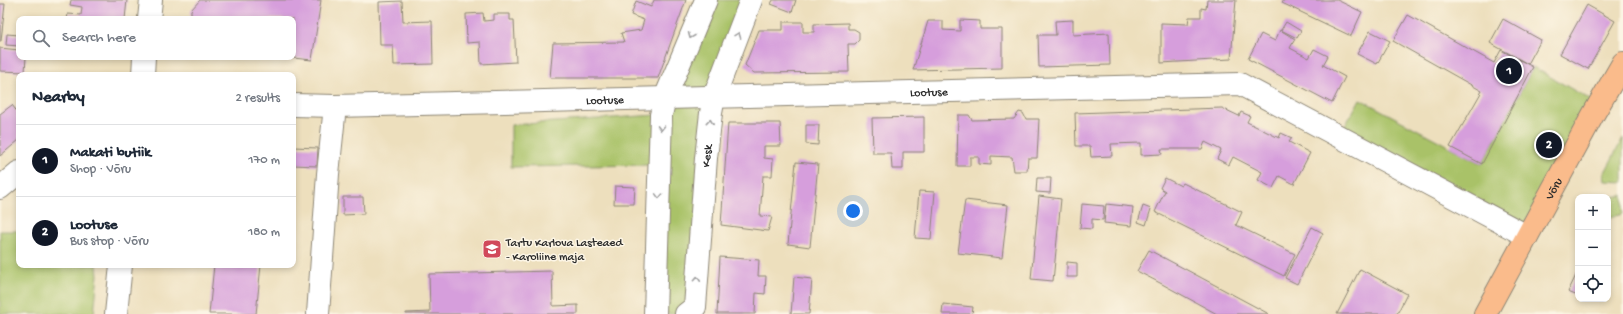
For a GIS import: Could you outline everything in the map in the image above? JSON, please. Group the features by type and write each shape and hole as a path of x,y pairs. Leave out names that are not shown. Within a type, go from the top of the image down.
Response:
{"main road":[{"name":"Võru","path":"1485,314 1527,236 1621,73"}],"street":[{"path":"148,16 151,0"},
{"path":"656,314 661,115 665,98 706,0"},
{"name":"Kesk","path":"686,314 695,306 706,158 714,97 751,0"},
{"path":"144,60 144,72"},
{"name":"Lootuse","path":"296,105 335,106 1240,84 1527,236"},
{"path":"318,314 328,174 335,106"},
{"path":"0,188 16,175"},
{"path":"116,314 121,268"}],"green space":[{"path":"706,0 751,0 714,97 686,314 655,314 656,165 511,167 511,125 656,115"},
{"path":"1533,67 1591,100 1522,229 1340,135 1360,99 1482,164"},
{"path":"1623,138 1623,182 1605,181 1604,174"},
{"path":"1623,195 1623,214 1611,217 1611,197"},
{"path":"0,231 16,231 16,268 97,268 94,314 0,314"}],"building":[{"path":"71,0 127,0 125,16 68,16 68,14 81,15 82,7 70,5"},
{"path":"200,0 321,0 312,60 296,58 296,16 191,16 191,10"},
{"path":"654,0 686,0 658,78 550,78 553,43 624,42 621,33 641,30 644,20 631,15 636,1 651,7"},
{"path":"773,0 796,0 792,12 771,4"},
{"path":"1207,0 1236,0 1231,59 1161,63 1161,23 1188,24 1189,17 1201,17 1201,8 1206,9"},
{"path":"1284,0 1337,0 1362,12 1351,36 1282,3"},
{"path":"402,1 403,22 432,21 433,64 394,65 393,45 380,45 379,2"},
{"path":"0,4 5,4 1,41 0,41"},
{"path":"1587,5 1615,21 1588,69 1560,54"},
{"path":"483,13 484,21 494,20 494,14 510,14 510,20 514,20 516,62 481,64 480,42 467,43 466,14"},
{"path":"1408,15 1494,63 1501,50 1533,67 1482,164 1450,147 1482,91 1393,41"},
{"path":"1503,19 1541,40 1528,64 1490,43"},
{"path":"960,20 980,21 980,29 1002,29 1002,68 913,70 928,21 943,21 943,30 960,31"},
{"path":"1073,20 1073,35 1109,33 1110,65 1039,67 1038,35 1056,35 1055,21"},
{"path":"783,22 803,22 803,32 814,32 814,24 848,23 848,29 854,29 859,32 859,40 855,44 848,44 849,72 754,73 745,65 759,30 783,30"},
{"path":"1286,22 1301,31 1297,38 1281,30"},
{"path":"1280,30 1295,39 1290,48 1309,58 1314,49 1328,56 1323,65 1345,77 1332,103 1248,59 1261,34 1275,41"},
{"path":"1370,31 1390,41 1377,64 1357,54"},
{"path":"7,34 16,35 16,46 6,45"},
{"path":"0,48 16,50 16,60 26,60 25,72 0,71"},
{"path":"12,105 16,110 16,143 0,156 0,114"},
{"path":"1222,108 1239,116 1241,112 1250,116 1247,122 1279,138 1281,133 1292,138 1289,142 1310,153 1294,184 1279,176 1273,188 1258,180 1262,172 1233,157 1229,165 1217,159 1221,150 1205,142 1202,149 1161,149 1162,154 1141,155 1141,143 1111,144 1112,156 1091,157 1090,146 1076,146 1075,113"},
{"path":"1019,112 1023,113 1026,119 1039,119 1037,158 1028,158 1027,171 1014,171 1012,157 991,156 991,165 979,164 979,157 970,157 970,166 957,166 958,115 969,115 972,120 1014,119"},
{"path":"924,117 924,152 903,152 903,169 892,169 891,153 873,153 872,118"},
{"path":"728,123 780,123 781,146 764,146 764,158 773,159 772,176 763,176 760,216 772,217 768,231 721,225"},
{"path":"806,125 819,125 818,145 806,144"},
{"path":"296,147 318,148 317,166 296,165"},
{"path":"796,162 818,164 810,247 788,244"},
{"path":"1037,178 1051,178 1050,193 1036,192"},
{"path":"1165,178 1181,186 1183,183 1242,212 1236,225 1295,254 1284,276 1155,212 1165,191 1160,188"},
{"path":"615,186 635,187 634,204 614,204"},
{"path":"919,191 935,192 931,239 915,238"},
{"path":"1039,196 1061,199 1053,281 1031,279"},
{"path":"343,197 363,197 364,214 343,215"},
{"path":"965,200 1008,205 1002,258 958,253"},
{"path":"1082,204 1104,206 1103,220 1092,219 1092,229 1080,228"},
{"path":"1106,204 1133,207 1131,226 1104,223"},
{"path":"1143,206 1151,209 1146,225 1138,222"},
{"path":"1312,227 1323,233 1297,284 1285,278"},
{"path":"1149,250 1269,314 1217,314 1137,271"},
{"path":"720,257 759,260 758,276 766,276 765,294 756,293 755,314 717,314"},
{"path":"1067,262 1077,263 1077,277 1067,277"},
{"path":"214,268 261,268 256,314 209,314"},
{"path":"1360,269 1407,294 1397,314 1337,314"},
{"name":"Tartu Karlova Lasteaed - Karoliine maja","path":"552,271 553,306 578,305 578,314 406,314 430,312 429,274"},
{"path":"794,277 812,279 809,314 791,314"},
{"path":"1575,277 1575,295 1568,292"},
{"path":"943,304 973,307 972,314 942,314"}],"place":[{"name":"Makati butiik","path":"1509,71"},
{"name":"Lootuse","path":"1549,145"},
{"name":"Tartu Karlova Lasteaed - Karoliine maja","path":"492,249"}]}
